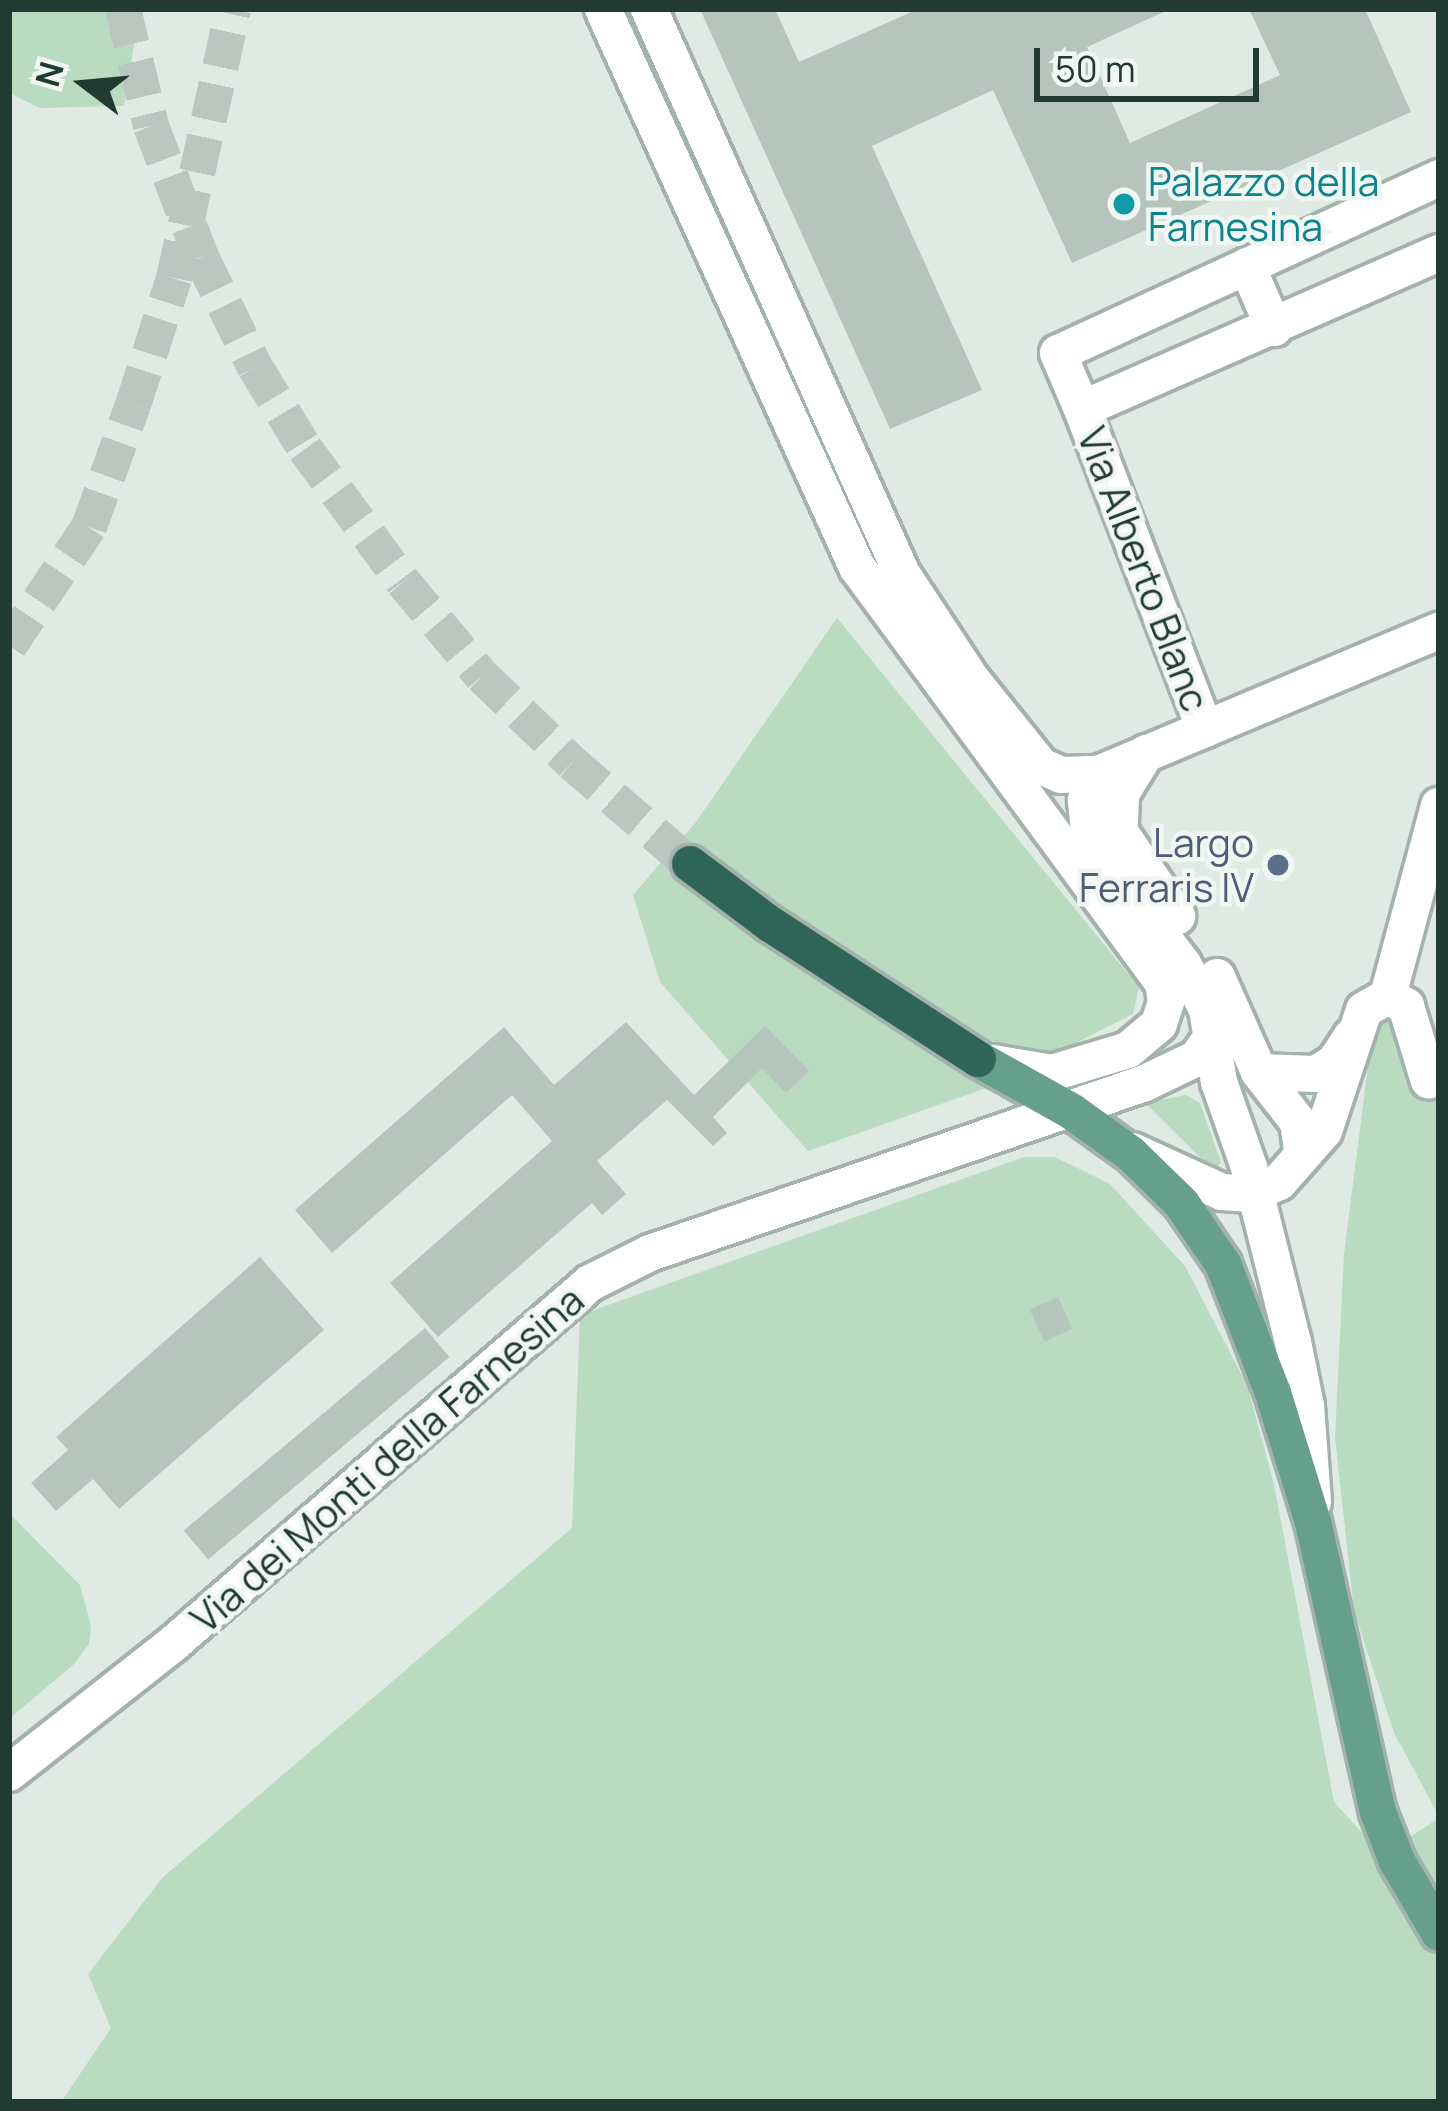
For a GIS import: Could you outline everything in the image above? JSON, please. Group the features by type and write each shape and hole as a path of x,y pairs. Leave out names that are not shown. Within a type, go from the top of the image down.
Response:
{"highway":[{"path":"690,864 770,924 978,1059"}],"main road":[{"path":"978,1059 1071,1111 1118,1144 1166,1186 1223,1264 1273,1393 1313,1522 1378,1812 1397,1861 1439,1933"}],"street":[{"path":"603,9 829,515 873,592 1153,967 1165,991 1165,1008 1147,1039 1089,1066 1037,1073 978,1059"},
{"path":"649,9 902,574 964,670 1042,766 1061,775 1098,774 1425,635 1439,613"},
{"path":"1274,328 1247,266 1439,178"},
{"path":"1082,410 1439,253"},
{"name":"Via Alberto Blanc","path":"1205,729 1058,352 1247,266"},
{"path":"808,364 829,515"},
{"path":"1146,753 1121,794 1120,832 1213,970 1259,1072 1298,1122 1302,1150"},
{"path":"1098,774 1086,800 1090,842 1183,964 1207,1009 1306,1406 1313,1522"},
{"path":"1388,996 1439,806"},
{"path":"1259,1072 1301,1077 1322,1071 1341,1056 1370,1004 1388,996"},
{"path":"1388,996 1406,1006 1430,1081"},
{"path":"1118,1144 1214,1190 1256,1193 1286,1177 1302,1150 1319,1137 1332,1113 1357,1025"},
{"name":"Via dei Monti della Farnesina","path":"9,1773 174,1643 590,1283 669,1246 1071,1111 1186,1064 1202,1054 1211,1038"}],"green space":[{"path":"9,9 140,9 124,106 40,108 9,93"},
{"path":"837,618 1139,987 1133,1014 989,1087 808,1151 660,982 633,895 696,822"},
{"path":"1387,1018 1439,1077 1439,1816 1394,1733 1354,1611 1335,1437 1344,1254 1368,1066 1379,1026"},
{"path":"1186,1095 1200,1103 1221,1162 1218,1167 1210,1167 1145,1103"},
{"path":"1024,1157 1055,1157 1110,1184 1185,1266 1247,1385 1274,1484 1334,1802 1439,1917 1439,2102 61,2102 111,2028 88,1974 163,1877 572,1528 580,1315"},
{"path":"9,1513 80,1585 91,1626 89,1644 74,1664 9,1719"},
{"path":"1439,1818 1439,1901 1410,1837"}],"building":[{"name":"Palazzo della Farnesina","path":"700,9 775,9 799,62 918,9 1170,9 1087,47 1130,143 1280,75 1249,9 1365,9 1411,112 1072,263 993,90 872,146 982,390 890,429"},
{"path":"626,1022 694,1095 765,1026 809,1071 786,1093 762,1068 713,1117 727,1133 713,1146 667,1100 597,1161 626,1194 602,1215 592,1203 438,1337 390,1283 552,1141 512,1095 332,1253 295,1210 504,1027 554,1085"},
{"path":"260,1257 324,1330 119,1509 93,1479 56,1511 31,1483 68,1450 56,1437"},
{"path":"1058,1297 1072,1329 1044,1342 1030,1310"},
{"path":"425,1328 449,1357 208,1560 184,1530"}],"tunnel":[{"path":"123,9 151,126 201,257 255,367 305,449 403,582 482,676 572,763 690,864"},
{"path":"9,646 89,527 133,405 174,278 233,9"}],"place":[{"name":"Palazzo della Farnesina","path":"1124,204"},
{"name":"Largo Ferraris IV","path":"1278,865"}]}
